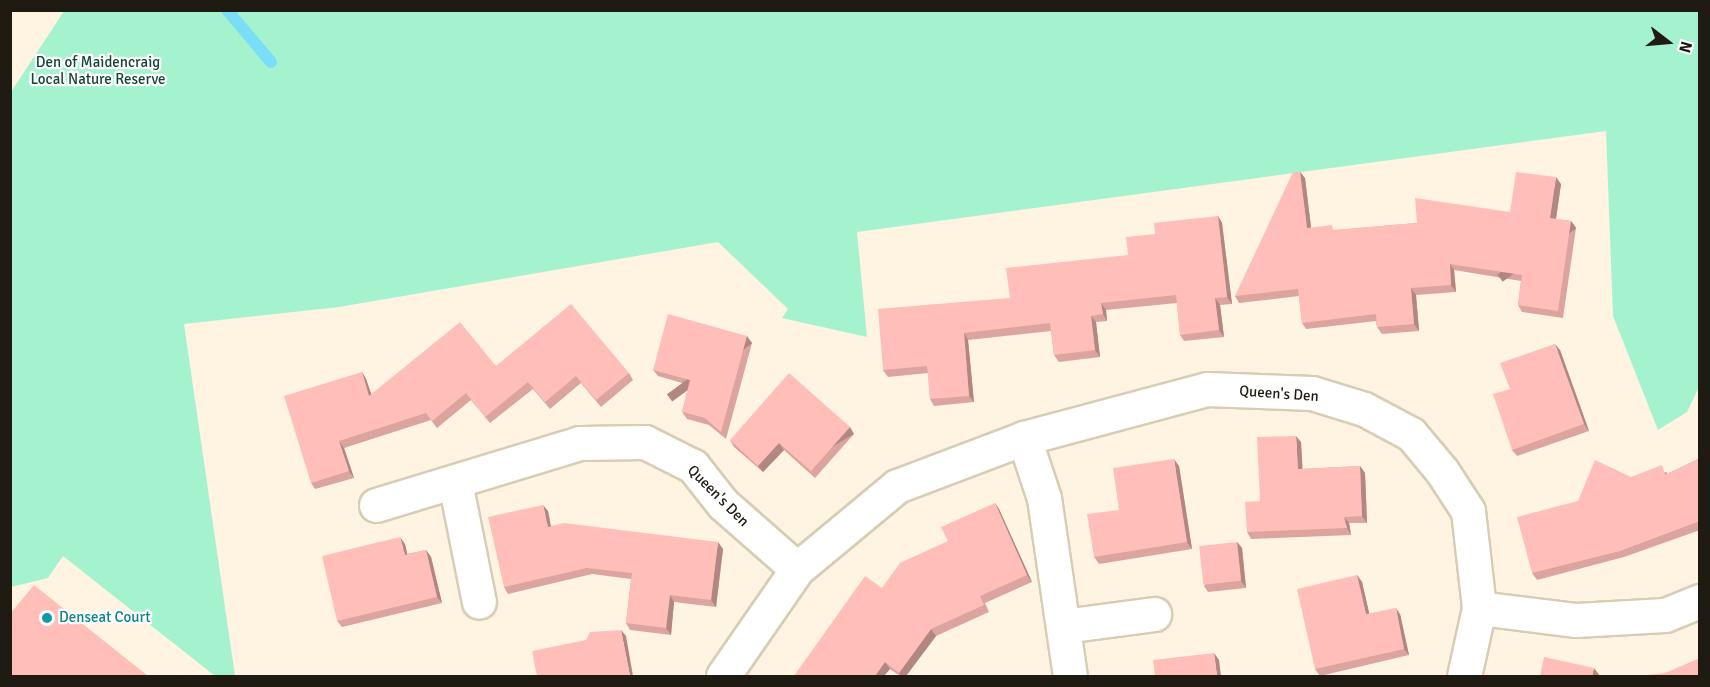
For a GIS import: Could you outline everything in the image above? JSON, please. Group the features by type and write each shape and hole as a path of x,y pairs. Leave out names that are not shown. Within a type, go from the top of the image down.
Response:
{"street":[{"name":"Queen's Den","path":"723,676 797,569 897,486 1024,438 1207,389 1312,393 1364,409 1411,434 1442,471 1468,512 1479,608 1464,676"},
{"path":"1024,438 1044,498 1070,676"},
{"name":"Queen's Den","path":"376,505 580,443 645,442 693,466 723,504 797,569"},
{"path":"456,482 479,602"},
{"path":"1479,608 1576,620 1665,615 1700,601"},
{"path":"1064,626 1154,614"}],"green space":[{"name":"Den of Maidencraig Local Nature Reserve","path":"64,11 1699,11 1699,387 1687,412 1658,430 1613,316 1606,131 857,232 867,337 782,318 788,309 718,242 339,307 184,324 235,676 215,676 63,556 48,578 11,587 11,92"}],"building":[{"path":"1293,172 1300,172 1307,228 1332,225 1333,230 1417,223 1415,198 1510,212 1516,172 1556,177 1550,218 1571,221 1558,311 1518,305 1522,275 1450,264 1451,285 1411,288 1414,324 1377,327 1376,314 1302,323 1298,289 1235,296"},
{"path":"1218,216 1227,297 1215,298 1219,330 1180,335 1176,295 1101,303 1103,314 1091,316 1095,350 1054,355 1050,323 964,333 969,396 930,399 927,366 883,370 878,309 1010,298 1006,268 1128,255 1126,237 1155,234 1154,223"},
{"path":"571,304 629,373 596,400 576,376 545,402 528,382 485,417 466,393 432,421 426,413 339,441 349,471 311,483 284,396 362,372 369,396 460,322 496,366"},
{"path":"668,314 747,336 721,432 705,418 682,412 690,380 653,370"},
{"path":"1555,344 1584,424 1512,450 1493,394 1510,389 1500,363"},
{"path":"789,373 850,427 811,471 779,443 758,466 730,440"},
{"path":"1296,436 1298,469 1360,466 1362,516 1344,517 1347,528 1247,532 1245,502 1260,501 1257,437"},
{"path":"1700,458 1700,521 1620,551 1532,573 1517,517 1578,501 1595,460 1631,477 1662,465 1665,475"},
{"path":"1174,459 1187,542 1094,557 1087,514 1119,510 1113,468"},
{"path":"995,503 1027,575 980,596 984,605 931,629 899,673 885,662 875,676 794,676 865,576 882,588 900,563 948,541 941,527"},
{"path":"543,505 548,527 564,523 718,542 711,600 670,595 666,628 626,623 632,573 587,568 504,587 488,517"},
{"path":"400,537 405,555 426,550 437,597 337,621 322,556"},
{"path":"1237,542 1241,581 1203,585 1199,546"},
{"path":"1357,575 1366,614 1396,608 1404,649 1315,669 1297,589"},
{"name":"Denseat Court","path":"34,585 148,676 10,676 10,614"},
{"path":"621,630 630,676 537,676 532,651 586,640 590,632"},
{"path":"1214,653 1217,676 1155,676 1153,660"},
{"path":"1544,657 1594,668 1592,676 1540,676"},
{"path":"1700,658 1700,676 1639,676 1665,673"}],"waterway":[{"path":"227,10 271,62"}],"place":[{"name":"Denseat Court","path":"47,618"}]}
